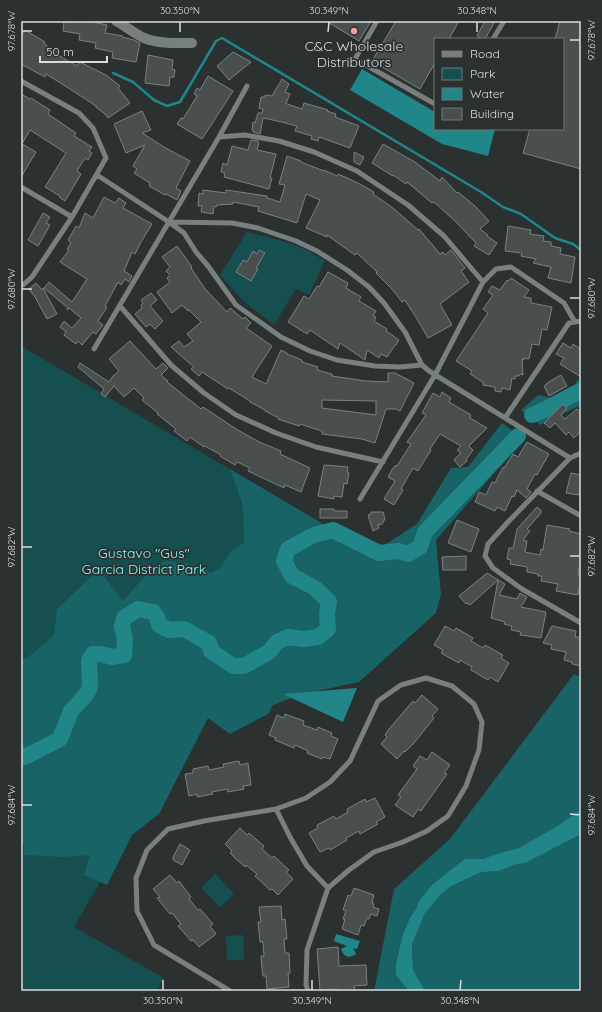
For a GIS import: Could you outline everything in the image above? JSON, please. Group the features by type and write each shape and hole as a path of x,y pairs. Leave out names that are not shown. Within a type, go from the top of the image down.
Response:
{"street":[{"path":"116,21 143,38 153,41 192,43"}],"lane":[{"path":"377,21 355,59 434,103"},
{"path":"494,38 504,21"},
{"path":"21,81 79,113 93,128 106,158 72,217 32,277 21,285"},
{"path":"94,349 219,137 247,86"},
{"path":"219,137 245,135 279,141 314,152 357,172 408,205 444,236 483,282"},
{"path":"97,175 184,233 196,252 236,305 281,338 310,351 337,360 375,366 400,367 422,365"},
{"path":"21,187 72,217"},
{"path":"169,222 232,223 258,228 318,251 347,270 374,292 405,332 422,365 429,371 570,458"},
{"path":"360,499 435,375 483,282 496,269 511,267 564,303 578,322"},
{"path":"120,306 171,365 204,393 236,415 276,433 316,447 383,462"},
{"path":"505,418 569,323 578,322"},
{"path":"581,453 570,458 537,491 488,544 485,556 493,568 522,589 581,623"},
{"path":"537,491 581,516"},
{"path":"230,991 154,945 137,911 136,878 147,850 168,829 204,821 276,809 306,798 330,782 350,761 378,701 401,685 426,678 452,686 474,704 482,722 479,750 466,786 448,816 427,831 403,842 374,852 349,870 328,888 307,950 306,985 308,991"},
{"path":"276,809 307,866 328,888"}],"green space":[{"path":"247,232 294,245 309,251 325,261 309,295 296,289 274,325 243,301 220,275"},
{"name":"Gustavo \"Gus\" Garcia District Park","path":"21,346 313,518 74,927 164,978 156,991 21,991"},
{"path":"215,874 234,894 220,907 201,888"},
{"path":"243,935 244,960 227,960 226,936"}],"shaded area":[{"path":"581,379 581,405 540,425 521,410 538,395 552,398 574,386 577,380"},
{"path":"502,423 524,439 436,540 441,594 436,613 359,682 299,695 273,705 268,714 230,734 208,718 159,814 132,835 107,885 84,875 90,855 64,857 24,855 24,843 21,843 21,659 27,658 54,635 57,609 92,576 102,574 123,601 147,574 165,561 202,566 210,573 220,568 230,552 244,543 243,505 230,469 372,553 417,524 451,468 468,467"},
{"path":"574,674 581,677 581,991 374,991 394,889 450,839"}],"water":[{"path":"362,69 434,111 434,130 495,130 488,156 442,144 350,90"},
{"path":"357,688 343,722 283,694"},
{"path":"581,809 581,834 525,863 517,864 498,871 481,872 451,886 440,895 425,913 412,944 413,970 424,989 428,991 410,991 396,975 396,964 403,934 410,918 419,901 432,885 465,859 484,859 519,848 561,824"},
{"path":"336,934 360,941 357,949 353,948 356,954 349,957 344,954 341,949 347,946 334,941"}],"building":[{"path":"64,21 89,21 107,25 105,33 123,36 122,37 140,43 136,62 112,58 113,52 95,48 96,43 79,40 80,34 63,31"},
{"name":"C&C Wholesale Distributors","path":"326,21 371,21 359,41"},
{"path":"396,21 459,21 450,38 434,38 434,65 420,89 372,61"},
{"path":"485,21 495,21 486,38 477,36"},
{"path":"560,21 581,21 581,169 523,153 530,130 564,130 564,38 555,38"},
{"path":"25,30 45,42 44,44 59,53 58,55 77,66 80,62 106,75 120,86 118,88 130,103 108,118 96,106 46,74 45,77 21,64 21,36"},
{"path":"233,52 251,62 229,80 217,66"},
{"path":"148,55 173,60 172,69 175,70 174,77 170,77 169,86 145,83"},
{"path":"208,76 233,91 202,139 177,124 181,118 183,119 197,96 194,94 197,88 200,90"},
{"path":"282,79 289,84 285,92 290,94 286,103 287,104 302,109 304,103 328,110 327,111 336,114 335,117 359,126 350,148 319,137 318,141 311,139 312,136 295,131 297,126 263,118 260,134 253,132 253,122 255,123 258,113 262,113 263,109 259,108 261,97 265,97 265,95 272,96"},
{"path":"21,94 30,99 31,98 50,110 48,114 76,133 74,136 92,147 89,151 92,153 88,160 85,158 77,171 81,174 65,201 59,197 60,196 45,187 66,153 30,130 22,144 36,152 21,177"},
{"path":"142,111 151,130 142,133 190,161 176,188 181,191 177,200 149,186 150,183 134,173 137,169 133,166 145,145 126,153 114,124"},
{"path":"251,140 258,141 259,143 257,150 276,154 269,189 224,177 225,173 221,172 223,163 227,165 232,146 248,150"},
{"path":"383,144 415,162 440,181 442,177 457,193 458,192 475,206 489,221 480,229 497,243 489,255 474,246 476,243 434,202 432,203 407,182 406,184 372,163"},
{"path":"354,152 364,157 360,165 354,162"},
{"path":"287,156 337,176 338,174 374,192 373,194 393,208 418,230 419,229 440,254 443,252 445,255 451,250 465,268 461,271 469,282 440,304 452,325 428,338 405,300 402,302 392,289 376,273 377,272 357,253 355,255 327,235 327,237 306,228 320,200 306,194 297,223 258,211 259,207 233,202 233,204 217,205 216,207 214,206 213,214 201,212 202,206 198,206 199,193 203,194 203,190 226,193 226,190 267,196 267,198 280,202 285,185 279,184"},
{"path":"104,197 115,203 119,198 126,203 123,208 152,224 135,254 132,252 124,271 132,276 129,282 125,279 121,285 118,282 105,306 107,307 98,321 103,325 96,334 93,332 82,345 78,341 76,344 64,335 66,332 60,327 64,321 72,328 81,318 69,308 67,310 68,308 44,288 49,282 72,302 87,279 60,262 69,250 67,249 71,243 68,240 76,226 79,228 85,213 93,218"},
{"path":"43,213 50,217 46,223 50,225 38,246 28,240"},
{"path":"508,226 531,230 530,234 544,236 543,241 551,242 551,246 561,248 560,254 575,257 571,283 548,278 551,267 533,263 536,259 521,256 522,253 505,251"},
{"path":"177,246 206,290 227,312 230,308 243,319 245,317 251,323 246,328 272,346 252,377 266,384 281,350 302,360 302,362 318,367 317,370 332,374 332,376 366,381 388,382 388,373 395,373 414,383 400,411 396,409 386,409 375,443 362,439 322,434 322,431 300,424 299,426 278,419 279,418 250,402 229,388 228,389 202,372 199,376 191,369 194,367 171,347 179,341 184,347 193,341 187,334 201,322 182,305 172,313 157,292 170,282 167,278 170,275 166,271 170,267 162,257","holes":["322,400 376,401 376,415 322,408"]},
{"path":"259,250 265,253 256,268 258,269 251,281 236,272 243,260 247,262 253,251 257,254"},
{"path":"328,272 348,283 346,288 361,297 359,301 376,311 373,316 376,317 374,321 387,329 386,331 399,340 387,357 381,354 379,358 367,350 365,360 340,343 338,349 310,330 307,334 288,322 304,296 309,299 317,286 319,287"},
{"path":"511,278 529,290 524,297 531,298 531,303 552,307 547,330 542,329 539,345 532,344 529,359 522,359 523,375 520,374 519,376 515,376 515,379 512,378 510,390 502,388 501,392 495,391 495,387 483,385 483,382 470,374 472,371 456,361 488,313 483,309 493,295 488,292 492,286 500,290 507,280 508,281"},
{"path":"36,283 42,290 43,288 57,314 47,319 29,289"},
{"path":"151,293 157,300 150,306 163,321 155,329 150,324 146,327 135,314 142,308 141,305 143,303 141,300"},
{"path":"130,341 156,369 163,363 168,368 161,375 168,381 167,382 201,409 203,407 236,429 259,442 281,451 280,454 310,468 301,492 285,485 284,488 248,471 250,468 237,462 235,465 190,437 187,441 174,431 176,429 142,400 144,398 134,388 124,397 114,386 105,397 101,394 104,389 78,367 80,363 109,382 119,371 109,359"},
{"path":"563,343 571,348 573,344 581,349 581,377 560,364 564,358 556,354"},
{"path":"561,375 567,386 549,396 544,386"},
{"path":"442,392 451,398 449,402 471,415 470,418 487,428 469,446 473,450 466,460 467,461 460,467 454,460 461,453 457,450 461,446 440,434 418,471 413,468 394,505 384,499 395,481 388,477 411,444 407,442 426,415 422,413 433,393 440,397"},
{"path":"563,404 567,408 561,415 565,419 577,409 581,414 581,431 574,438 569,432 566,435 555,423 550,428 544,423"},
{"path":"527,442 549,454 537,475 535,474 527,489 531,492 526,498 517,490 514,497 512,496 505,511 497,507 495,511 475,502 479,492 486,495 492,482 495,483 503,467 504,468 513,454 518,457"},
{"path":"324,465 348,467 347,472 349,473 347,484 344,483 342,497 334,496 334,499 318,496"},
{"path":"571,473 581,475 579,495 566,493"},
{"path":"537,507 541,510 541,513 527,529 530,531 523,540 527,541 525,552 540,555 541,549 543,550 547,525 570,529 569,531 581,534 581,558 578,575 581,575 581,577 578,595 556,591 558,584 541,581 542,576 527,572 527,567 510,564 511,560 507,559 509,548 513,548 517,529"},
{"path":"320,509 347,511 347,518 320,518"},
{"path":"371,512 383,512 385,519 382,524 378,525 379,528 373,531 368,515 371,514"},
{"path":"457,520 479,529 471,552 448,543"},
{"path":"466,556 466,570 443,570 442,557"},
{"path":"487,573 505,584 499,595 517,599 520,593 527,597 521,607 546,612 541,638 520,635 521,632 511,630 512,626 504,624 505,622 491,618 498,580 470,605 467,603 466,604 459,596"},
{"path":"445,626 454,631 456,628 473,638 471,641 483,648 485,645 503,655 501,658 509,663 498,682 490,677 488,680 471,670 472,667 460,660 459,663 441,653 443,650 434,645"},
{"path":"552,626 576,631 575,637 581,637 581,666 564,660 566,652 551,649 552,645 543,643"},
{"path":"422,695 438,709 432,716 434,718 414,743 397,759 381,744 387,737 385,735 389,729 413,701 415,703"},
{"path":"285,714 304,721 303,725 317,730 318,727 332,733 331,736 338,739 330,759 323,757 322,759 307,753 308,751 295,745 294,748 275,740 276,738 269,735 277,715 284,718"},
{"path":"432,752 450,765 444,773 447,774 421,811 418,809 413,817 395,805 401,797 398,795 417,769 413,766 420,756 427,760"},
{"path":"239,761 240,765 248,763 251,785 243,786 244,789 228,792 227,789 212,792 213,794 197,797 197,794 189,796 185,774 193,773 193,769 208,766 209,770 224,767 223,764"},
{"path":"375,798 385,817 376,822 378,824 360,834 359,831 346,838 347,840 330,850 329,848 320,852 309,833 318,828 317,825 334,816 336,819 348,812 347,809 365,799 366,802"},
{"path":"240,828 247,835 249,833 264,846 262,849 272,858 274,856 289,870 286,872 293,879 278,895 272,889 270,890 255,876 257,874 246,865 245,867 230,853 232,851 225,844"},
{"path":"180,844 190,850 182,865 173,860 173,857"},
{"path":"170,875 177,883 179,881 191,897 189,899 213,924 210,926 216,934 199,947 193,940 191,941 178,926 181,924 172,913 170,914 157,898 160,897 153,889"},
{"path":"354,888 374,895 372,903 374,904 373,907 379,909 377,916 371,914 369,919 367,918 364,926 361,925 358,935 342,929 346,911 343,910 348,895 351,896"},
{"path":"281,906 282,920 285,919 287,939 284,939 285,953 289,953 289,987 267,989 266,976 263,976 262,969 261,956 264,956 263,942 260,942 258,922 261,922 259,907"},
{"path":"338,947 339,966 366,965 367,985 354,986 355,991 337,991 337,989 320,990 317,949"}],"waterway":[{"path":"113,73 133,82 154,100 167,106 180,102 216,41 222,38 481,192 503,207 521,214 555,238 573,244 581,250"},
{"path":"532,415 581,391"},
{"path":"21,755 25,757 60,739 71,711 86,695 90,687 89,661 93,654 101,654 112,657 124,655 125,640 122,626 124,618 138,609 153,612 157,617 159,625 169,630 184,629 209,643 211,651 233,666 244,666 269,652 277,642 288,637 303,639 318,637 328,629 327,613 329,602 315,588 292,576 284,561 288,549 314,535 333,530 379,553 399,551 408,554 420,547 425,532 518,436"}],"place":[{"name":"C&C Wholesale Distributors","path":"354,31"}]}
